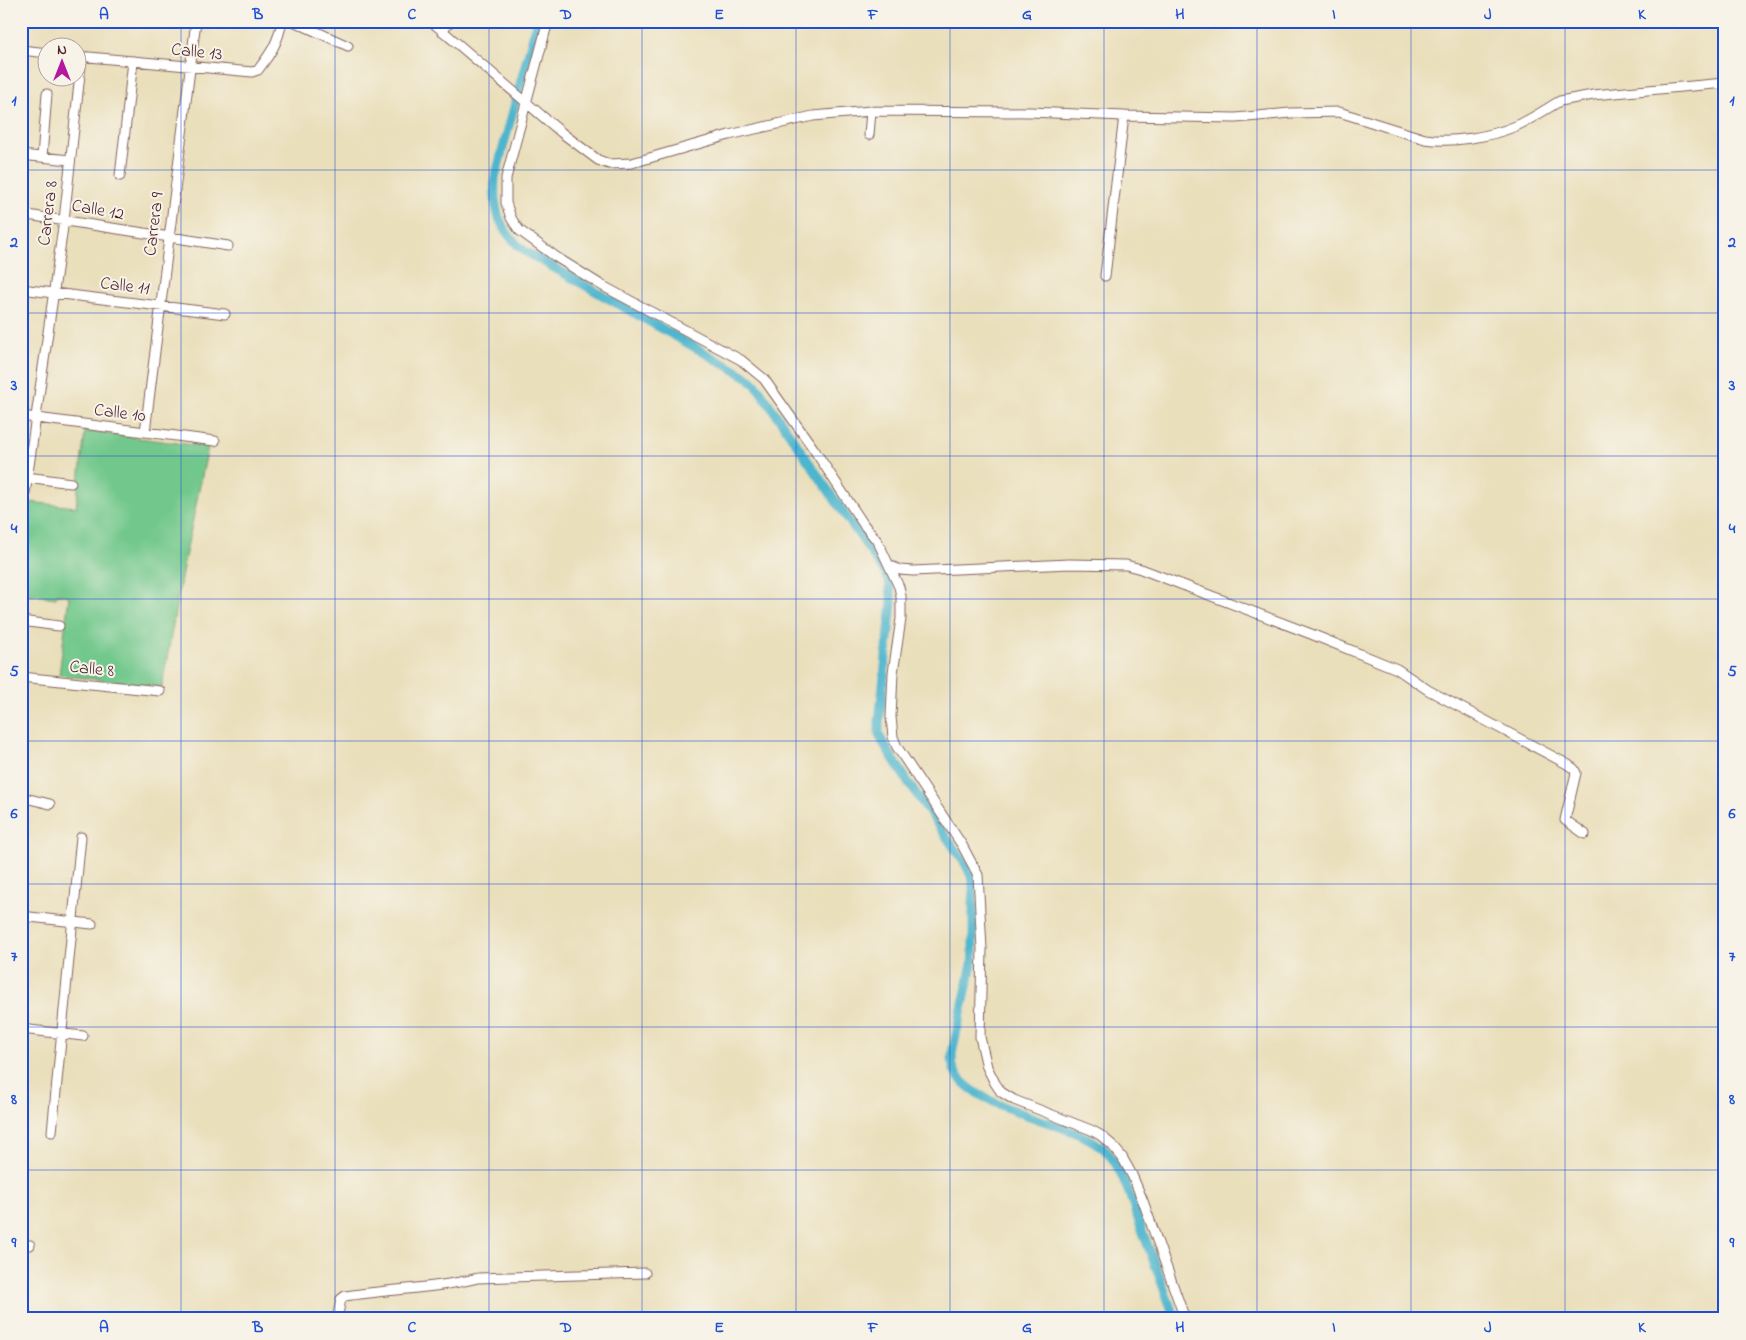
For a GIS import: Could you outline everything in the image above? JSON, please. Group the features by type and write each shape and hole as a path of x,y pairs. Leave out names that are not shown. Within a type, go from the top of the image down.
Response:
{"street":[{"name":"Carrera 9","path":"145,432 159,305 196,21"},
{"name":"Calle 13","path":"88,57 190,65 237,72 258,70 275,47 280,36 282,21"},
{"path":"293,21 348,46"},
{"path":"431,21 583,150 598,160 609,164 632,163 730,135 814,116 871,111 1030,112 1236,118 1290,113 1339,112 1414,136 1436,141 1456,140 1496,133 1516,126 1560,101 1579,96 1725,83"},
{"path":"442,31 450,21"},
{"path":"548,21 506,178 506,202 511,218 519,230 556,257 601,285 741,360 764,379 864,525 878,542 899,587 902,605 893,673 891,717 893,737 905,760 962,845 978,875 982,949 980,1025 982,1049 987,1067 1001,1092 1014,1100 1090,1130 1111,1144 1122,1157 1143,1201 1185,1319"},
{"path":"21,50 38,52"},
{"path":"120,176 133,61"},
{"name":"Carrera 8","path":"21,522 22,503 64,220 77,88"},
{"path":"42,157 47,94"},
{"path":"869,135 871,111"},
{"path":"1105,276 1124,116"},
{"path":"21,155 70,160"},
{"path":"21,240 23,214"},
{"name":"Calle 12","path":"23,214 228,246"},
{"name":"Calle 11","path":"21,289 225,314"},
{"name":"Calle 10","path":"21,416 215,441"},
{"path":"27,477 71,483"},
{"path":"889,565 900,570 913,571 1069,564 1126,565 1207,594 1397,669 1428,690 1568,764 1576,773 1565,820 1585,834"},
{"path":"21,621 59,626"},
{"name":"Calle 8","path":"21,677 160,691"},
{"path":"21,797 50,804"},
{"path":"52,1132 81,837"},
{"path":"21,916 92,924"},
{"path":"21,1029 82,1036"},
{"path":"337,1319 341,1299 345,1296 380,1290 458,1283 478,1278 645,1273"}],"green space":[{"path":"85,431 208,447 183,567 162,687 59,675 69,596 57,594 56,598 21,593 21,568 29,502 76,507"}],"waterway":[{"path":"537,21 495,178 495,201 500,220 509,236 526,252 749,378 756,385 885,573 889,581 892,602 879,734 906,779 966,865 973,880 973,960 953,1048 952,1062 954,1070 965,1084 980,1095 1000,1105 1084,1137 1108,1153 1126,1184 1175,1319"}]}
